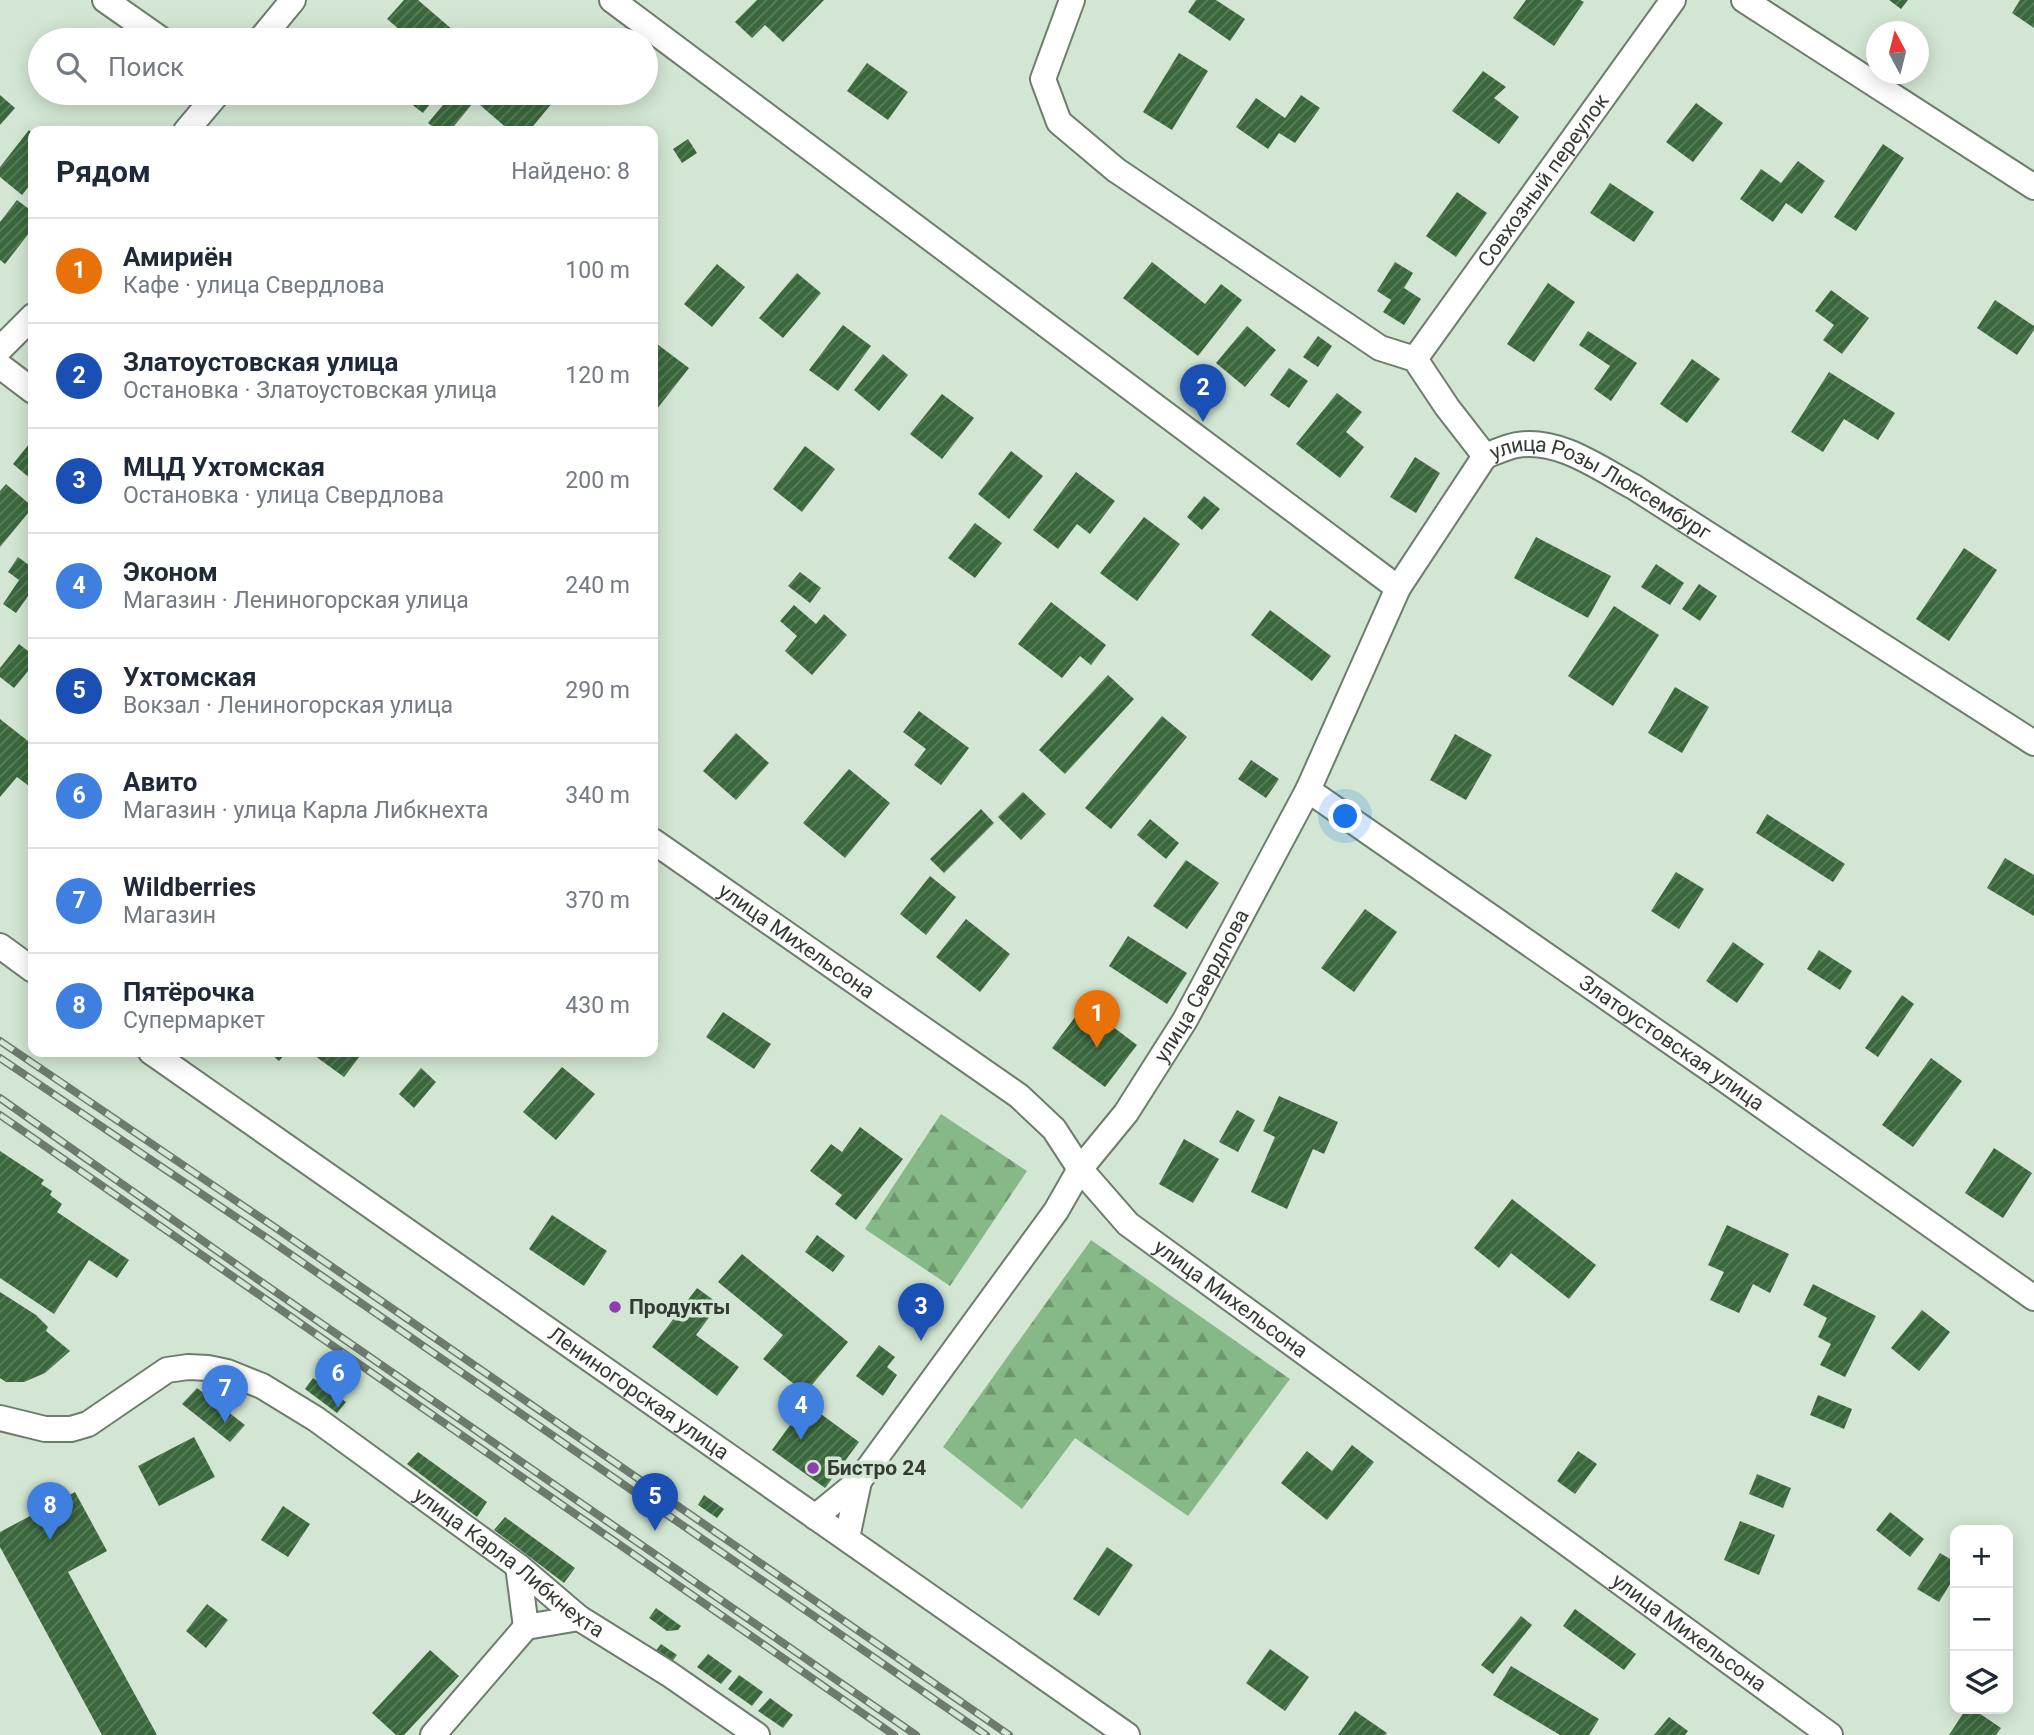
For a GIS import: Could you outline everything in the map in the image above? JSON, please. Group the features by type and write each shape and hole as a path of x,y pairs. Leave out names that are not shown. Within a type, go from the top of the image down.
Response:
{"street":[{"path":"105,0 145,28"},
{"path":"270,28 293,0"},
{"path":"612,0 649,28"},
{"path":"1073,0 1043,79 1059,122 1116,170 1380,348 1415,359"},
{"name":"Совхозный переулок","path":"1415,359 1673,0"},
{"path":"1744,0 2034,187"},
{"path":"658,34 1398,588"},
{"path":"190,126 208,105"},
{"path":"0,349 28,321"},
{"name":"улица Розы Люксембург","path":"1415,359 1447,407 1485,456 1518,445 1549,446 1577,456 1634,487 2034,743"},
{"path":"0,366 28,387"},
{"name":"улица Свердлова","path":"815,1517 859,1481 1056,1210 1080,1169 1126,1113 1185,1020 1308,790 1398,588 1485,456"},
{"name":"Златоустовская улица","path":"1308,790 2034,1298"},
{"name":"улица Михельсона","path":"658,844 1019,1096 1054,1129 1080,1169 1128,1224 1830,1735"},
{"path":"0,946 28,966"},
{"name":"Лениногорская улица","path":"158,1057 1127,1735"},
{"name":"улица Карла Либкнехта","path":"0,1418 45,1429 71,1429 88,1424 167,1370 188,1367 227,1372 262,1386 316,1419 518,1566 579,1618 669,1674 757,1735"},
{"name":"улица Свердлова","path":"847,1538 859,1481"},
{"path":"518,1566 526,1628"},
{"path":"433,1735 526,1628 579,1618"}],"green space":[{"path":"941,1114 1027,1171 950,1286 865,1229"},
{"path":"1091,1240 1290,1379 1188,1516 1075,1438 1022,1509 943,1447"}],"building":[{"path":"404,0 418,0 451,28 398,28 387,19"},
{"path":"757,0 824,0 783,42 765,25 752,38 735,22"},
{"path":"1196,0 1216,0 1245,19 1230,41 1188,12"},
{"path":"1526,0 1584,2 1554,46 1513,18"},
{"path":"1889,0 1908,0 1901,9"},
{"path":"2020,0 2034,0 2034,28 2012,13"},
{"path":"1179,53 1208,71 1172,130 1143,112"},
{"path":"867,63 908,92 888,120 847,91"},
{"path":"1483,71 1506,87 1494,98 1519,117 1499,144 1452,111"},
{"path":"0,95 15,108 0,125"},
{"path":"1301,95 1320,108 1295,143 1279,133 1268,149 1236,127 1256,98 1285,118"},
{"path":"1696,103 1723,123 1693,162 1666,142"},
{"path":"413,105 429,105 423,113"},
{"path":"443,105 471,105 454,126 432,126 428,123"},
{"path":"480,105 551,105 533,126 504,126"},
{"path":"28,131 28,187 22,195 0,177 0,167"},
{"path":"688,139 697,153 682,163 673,149"},
{"path":"1883,144 1904,158 1856,231 1834,217"},
{"path":"1798,161 1825,181 1802,214 1786,203 1773,222 1740,199 1761,169 1781,183"},
{"path":"1610,183 1654,212 1634,242 1590,213"},
{"path":"1457,192 1487,213 1456,257 1426,236"},
{"path":"17,200 28,208 28,234 5,264 0,260 0,222"},
{"path":"1152,262 1205,304 1221,284 1242,300 1198,356 1123,298"},
{"path":"1395,262 1413,273 1404,288 1421,299 1404,325 1383,312 1391,300 1377,291"},
{"path":"717,264 745,287 712,327 684,304"},
{"path":"797,273 821,293 783,338 759,318"},
{"path":"1548,283 1575,302 1534,362 1507,344"},
{"path":"1831,290 1869,318 1842,354 1823,340 1834,325 1815,311"},
{"path":"1995,300 2034,326 2017,355 1977,328"},
{"path":"843,325 871,346 838,391 809,370"},
{"path":"1247,326 1276,350 1245,387 1216,363"},
{"path":"1588,331 1637,363 1611,401 1594,389 1610,366 1579,345"},
{"path":"1318,336 1332,346 1318,367 1303,357"},
{"path":"658,345 689,368 658,408"},
{"path":"883,354 908,375 879,411 854,390"},
{"path":"1692,359 1720,379 1687,423 1660,404"},
{"path":"1289,368 1308,381 1289,408 1270,395"},
{"path":"1829,372 1895,413 1878,440 1844,419 1823,452 1791,432"},
{"path":"1337,393 1362,412 1346,432 1364,447 1340,478 1296,444"},
{"path":"942,394 974,418 942,459 910,434"},
{"path":"28,445 28,476 13,464"},
{"path":"805,446 835,469 802,512 773,489"},
{"path":"1011,451 1043,476 1009,519 978,494"},
{"path":"1415,457 1440,473 1416,513 1390,497"},
{"path":"1076,472 1115,501 1090,534 1077,524 1058,549 1033,530"},
{"path":"6,484 28,503 28,513 0,547 0,491"},
{"path":"1204,496 1220,509 1202,530 1187,517"},
{"path":"1144,517 1180,544 1137,601 1100,573"},
{"path":"975,523 1002,543 975,578 948,558"},
{"path":"1536,537 1611,576 1588,618 1514,578"},
{"path":"1964,548 1997,570 1949,641 1916,619"},
{"path":"18,557 28,564 28,596 16,613 3,604 19,580 8,572"},
{"path":"1656,564 1684,583 1670,605 1641,587"},
{"path":"800,572 821,588 810,603 788,586"},
{"path":"1699,584 1717,596 1700,621 1682,609"},
{"path":"1051,602 1106,645 1091,665 1080,656 1062,678 1018,644"},
{"path":"794,605 816,624 824,614 847,635 812,675 785,651 797,636 780,621"},
{"path":"1614,606 1659,635 1613,706 1568,676"},
{"path":"1270,610 1331,656 1312,681 1251,635"},
{"path":"19,644 28,651 28,671 14,688 0,677 0,668"},
{"path":"1108,675 1134,699 1065,774 1039,750"},
{"path":"1675,687 1709,707 1682,753 1648,733"},
{"path":"919,711 969,748 941,785 914,765 926,749 903,732"},
{"path":"1162,716 1187,737 1111,829 1085,808"},
{"path":"0,719 28,741 28,785 17,777 0,797"},
{"path":"736,733 769,763 736,800 703,771"},
{"path":"1455,734 1492,755 1466,800 1430,780"},
{"path":"1251,760 1279,779 1266,798 1238,779"},
{"path":"849,769 890,803 845,858 803,823"},
{"path":"1023,792 1046,814 1021,840 998,817"},
{"path":"981,809 994,823 944,873 930,859"},
{"path":"1767,814 1845,864 1833,882 1756,833"},
{"path":"1150,819 1179,843 1166,859 1137,835"},
{"path":"2005,858 2034,875 2034,916 1987,888"},
{"path":"1186,860 1219,883 1187,929 1153,906"},
{"path":"1676,872 1704,889 1679,929 1651,911"},
{"path":"930,876 956,897 926,935 900,914"},
{"path":"1365,909 1397,932 1354,992 1321,968"},
{"path":"966,919 1010,954 980,992 936,957"},
{"path":"1128,936 1187,973 1167,1004 1109,966"},
{"path":"1733,942 1764,964 1737,1003 1706,981"},
{"path":"1819,950 1852,971 1840,990 1807,969"},
{"path":"1902,995 1914,1004 1878,1057 1865,1048"},
{"path":"1084,1005 1137,1045 1105,1087 1052,1048"},
{"path":"723,1012 771,1044 754,1069 706,1037"},
{"path":"316,1057 359,1057 344,1077"},
{"path":"1931,1058 1962,1081 1913,1147 1882,1125"},
{"path":"562,1067 595,1094 556,1140 523,1112"},
{"path":"421,1068 436,1082 414,1108 399,1094"},
{"path":"1279,1096 1338,1122 1324,1154 1313,1149 1287,1209 1251,1192 1275,1137 1263,1131"},
{"path":"1237,1110 1255,1120 1238,1152 1219,1142"},
{"path":"860,1127 903,1159 856,1220 835,1204 842,1195 810,1171 831,1144 842,1152"},
{"path":"1184,1139 1219,1159 1193,1203 1159,1184"},
{"path":"1994,1148 2032,1173 2003,1218 1965,1193"},
{"path":"0,1151 44,1180 41,1184 52,1191 50,1195 62,1204 57,1212 129,1260 117,1278 89,1260 54,1314 0,1278"},
{"path":"1512,1199 1596,1265 1569,1299 1511,1253 1499,1268 1474,1248"},
{"path":"552,1215 607,1251 584,1286 529,1249"},
{"path":"1727,1225 1789,1254 1770,1293 1753,1284 1739,1313 1710,1300 1724,1272 1708,1265"},
{"path":"817,1235 845,1256 833,1272 805,1252"},
{"path":"742,1254 848,1342 805,1393 763,1359 783,1335 718,1282"},
{"path":"1813,1284 1876,1316 1845,1377 1820,1365 1831,1344 1818,1337 1827,1318 1803,1305"},
{"path":"697,1288 719,1304 696,1335 739,1367 717,1396 652,1347"},
{"path":"0,1292 36,1315 48,1327 46,1331 70,1351 45,1373 24,1382 6,1382 0,1378"},
{"path":"1922,1310 1950,1332 1919,1371 1891,1348"},
{"path":"879,1345 895,1357 887,1367 897,1375 883,1396 856,1376"},
{"path":"313,1378 346,1402 337,1413 305,1389"},
{"path":"197,1388 245,1425 230,1442 182,1404"},
{"path":"1818,1395 1852,1409 1844,1429 1810,1415"},
{"path":"806,1403 859,1442 825,1488 772,1450"},
{"path":"194,1437 215,1477 159,1506 138,1466"},
{"path":"1352,1445 1374,1462 1327,1520 1281,1483 1307,1451 1332,1471"},
{"path":"1578,1451 1597,1464 1575,1494 1557,1481"},
{"path":"418,1452 487,1502 477,1517 407,1464"},
{"path":"1757,1474 1791,1488 1783,1508 1749,1494"},
{"path":"75,1492 107,1551 68,1572 157,1735 102,1735 0,1547 0,1532"},
{"path":"704,1495 724,1509 717,1518 698,1505"},
{"path":"283,1506 310,1524 288,1557 261,1540"},
{"path":"1890,1512 1924,1539 1910,1557 1876,1530"},
{"path":"505,1517 575,1568 564,1583 494,1530"},
{"path":"1740,1521 1775,1535 1759,1575 1724,1560"},
{"path":"1107,1547 1133,1565 1099,1616 1073,1599"},
{"path":"1940,1553 1950,1559 1950,1584 1939,1602 1917,1589"},
{"path":"207,1604 228,1620 206,1648 186,1631"},
{"path":"656,1608 681,1626 678,1630 667,1631 649,1618"},
{"path":"1575,1609 1636,1654 1624,1670 1563,1626"},
{"path":"1521,1616 1532,1625 1493,1674 1481,1665"},
{"path":"661,1644 677,1655 671,1663 655,1652"},
{"path":"1270,1649 1309,1677 1285,1711 1246,1683"},
{"path":"430,1650 459,1676 404,1735 396,1735 372,1713"},
{"path":"708,1654 732,1671 721,1684 697,1667"},
{"path":"1511,1666 1599,1719 1589,1735 1560,1735 1493,1695"},
{"path":"739,1675 763,1692 752,1706 728,1689"},
{"path":"770,1698 793,1715 783,1728 758,1711"},
{"path":"1355,1711 1387,1733 1338,1735"},
{"path":"1963,1714 1980,1714 2001,1728 1996,1735 1949,1735"},
{"path":"1669,1717 1688,1731 1685,1735 1654,1735"}],"railway":[{"path":"0,1041 273,1226 1009,1735"},
{"path":"0,1058 267,1238 986,1735"},
{"path":"0,1098 916,1735"},
{"path":"0,1115 894,1735"}],"place":[{"name":"Златоустовская улица","path":"1203,422"},
{"name":"Амириён","path":"1097,1048"},
{"name":"Продукты","path":"615,1307"},
{"name":"МЦД Ухтомская","path":"921,1341"},
{"name":"Авито","path":"338,1408"},
{"name":"Wildberries","path":"225,1423"},
{"name":"Эконом","path":"801,1440"},
{"name":"Бистро 24","path":"813,1468"},
{"name":"Ухтомская","path":"655,1531"},
{"name":"Пятёрочка","path":"50,1540"}]}
